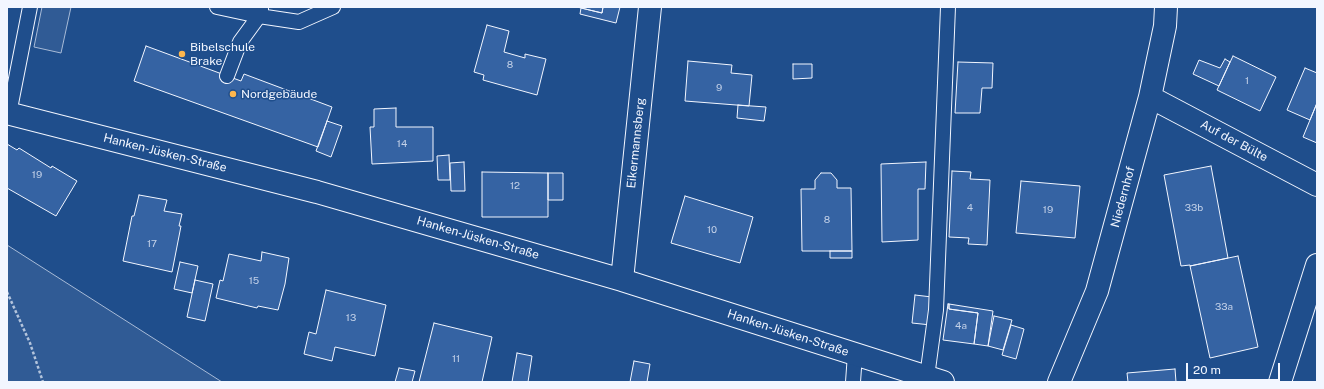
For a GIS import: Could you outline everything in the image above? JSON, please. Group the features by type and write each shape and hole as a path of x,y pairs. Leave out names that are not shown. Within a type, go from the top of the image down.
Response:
{"street":[{"name":"Eikermannsberg","path":"622,280 650,7"},
{"name":"Niedernhof","path":"1059,382 1097,291 1150,97 1165,26 1166,7"},
{"name":"Auf der Bülte","path":"1150,97 1317,185"},
{"name":"Hanken-Jüsken-Straße","path":"8,113 317,192 622,280 935,380"},
{"path":"1280,382 1317,265"}],"lane":[{"path":"8,113 30,7"},
{"path":"217,7 260,12 298,22 333,7"},
{"path":"935,380 936,310 948,7"},
{"path":"227,76 240,42 260,12"},
{"path":"853,382 855,354"}],"path":[{"path":"7,292 30,343 43,382"}],"shaded area":[{"path":"42,7 71,7 61,53 34,47"},
{"path":"7,245 222,382 7,382"}],"building":[{"path":"577,7 603,7 602,13"},
{"path":"603,7 620,7 616,23 580,14 581,8 602,13"},
{"path":"487,25 509,31 504,52 525,58 525,54 546,59 537,95 483,80 484,75 474,72"},
{"name":"Nordgebäude","path":"146,46 241,81 244,74 332,107 318,147 134,81"},
{"path":"1233,56 1276,77 1260,111 1217,90"},
{"path":"1225,59 1230,62 1219,86 1193,74 1199,60 1220,68"},
{"path":"688,61 732,65 731,73 752,75 749,106 685,101"},
{"path":"958,62 993,63 992,88 982,88 980,113 955,113"},
{"path":"793,64 812,64 812,78 793,79"},
{"path":"1305,68 1317,73 1317,103 1310,120 1287,110"},
{"path":"1317,103 1317,143 1303,137"},
{"path":"738,105 766,107 764,121 737,118"},
{"path":"396,108 396,127 433,127 433,161 372,164 370,127 374,127 374,109"},
{"path":"327,121 342,126 331,157 316,151"},
{"path":"7,144 17,150 19,148 51,168 52,166 77,181 56,216 7,188"},
{"path":"449,155 450,180 438,180 437,156"},
{"path":"464,162 465,191 451,191 450,163"},
{"path":"926,162 925,189 918,189 918,240 882,242 881,164"},
{"path":"1211,166 1228,258 1190,266 1181,266 1164,175"},
{"path":"952,171 971,172 970,179 990,180 987,245 968,244 969,238 949,237"},
{"path":"482,172 548,173 548,217 482,217"},
{"path":"548,173 563,173 563,200 548,200"},
{"path":"821,173 831,173 837,180 837,188 851,188 852,251 802,251 801,189 815,189 815,180"},
{"path":"1021,181 1080,186 1075,238 1016,233"},
{"path":"139,195 167,200 164,211 182,214 172,272 123,261 132,216 134,216"},
{"path":"685,196 753,217 740,263 671,243"},
{"path":"830,251 852,251 852,258 830,258"},
{"path":"262,252 289,258 285,284 278,310 258,306 257,308 216,298 220,280 223,281 229,254 261,261"},
{"path":"1238,256 1258,347 1210,358 1190,266"},
{"path":"180,262 198,266 192,293 174,289"},
{"path":"195,280 213,284 205,321 187,317"},
{"path":"326,290 386,305 375,356 335,347 332,361 304,354 309,332 316,334"},
{"path":"915,295 932,297 931,325 912,323"},
{"path":"948,304 949,309 978,313 974,344 943,340"},
{"path":"949,304 993,311 988,346 974,344 978,313 949,309"},
{"path":"994,316 1012,320 1003,350 988,346"},
{"path":"434,323 492,337 482,382 419,382"},
{"path":"1011,325 1024,329 1016,359 1002,355"},
{"path":"517,353 532,356 528,382 512,382"},
{"path":"634,361 650,364 647,382 630,382"},
{"path":"399,368 415,371 412,382 395,382"},
{"path":"1175,369 1176,382 1128,382 1127,373"}],"place":[{"name":"Bibelschule Brake","path":"182,54"},
{"name":"Nordgebäude","path":"233,94"}]}
